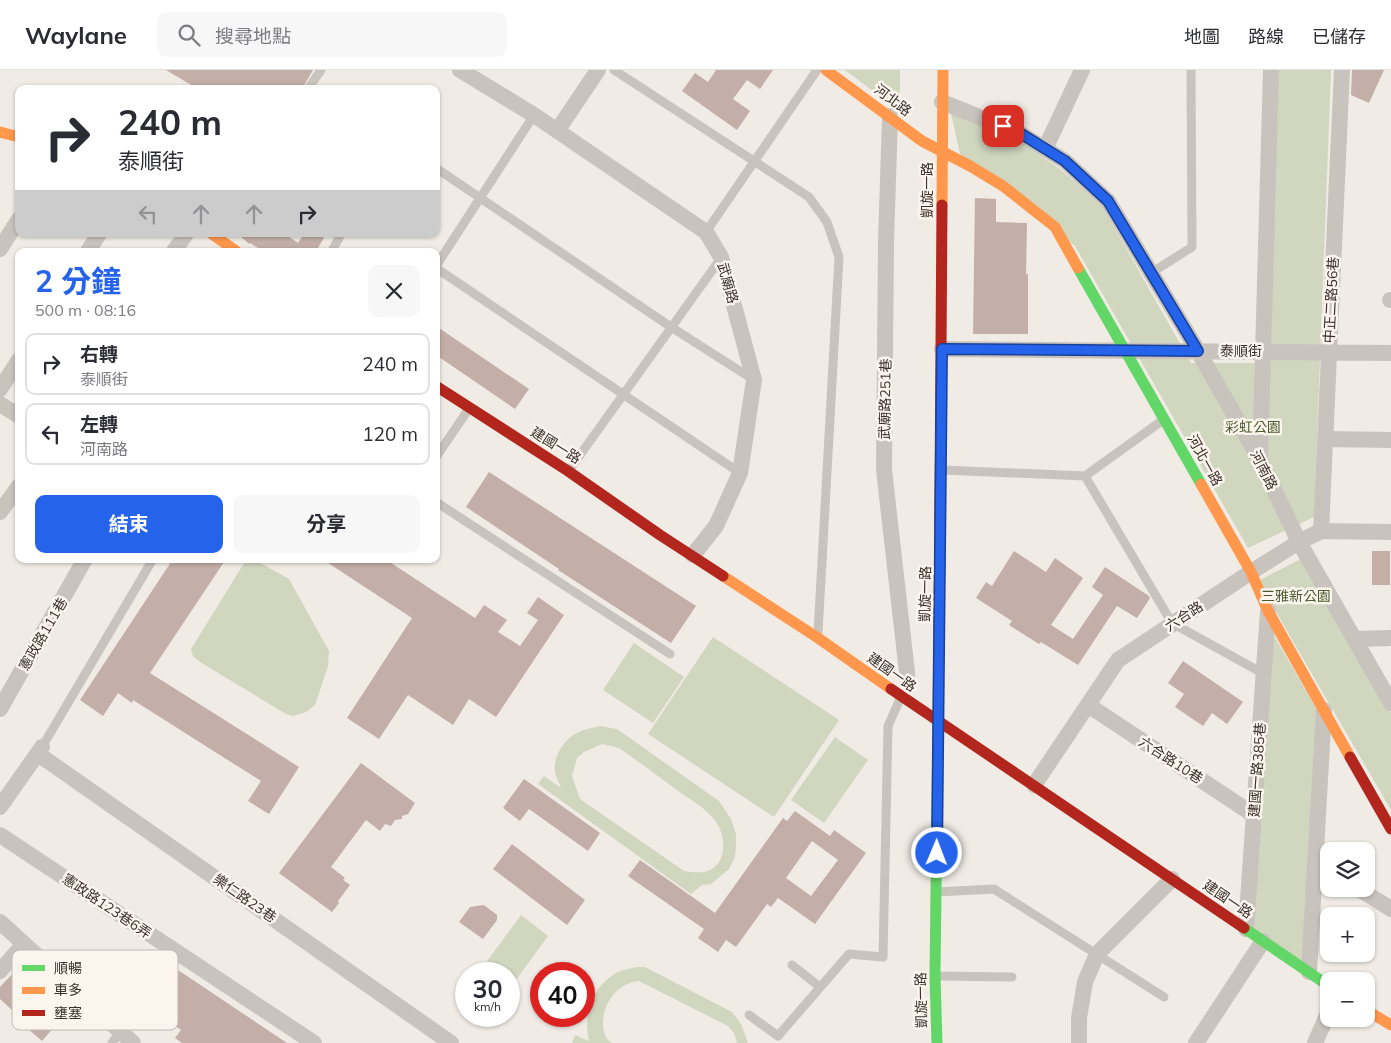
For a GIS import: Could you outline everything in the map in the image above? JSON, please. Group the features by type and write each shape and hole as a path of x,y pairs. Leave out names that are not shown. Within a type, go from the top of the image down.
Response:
{"street":[{"name":"武廟路","path":"460,70 534,115 706,232 721,258 754,380 740,473 716,526 693,555"},
{"path":"557,131 598,70"},
{"name":"河北路","path":"826,70 922,141 942,149"},
{"path":"942,102 943,70"},
{"path":"1045,149 1082,70"},
{"path":"1260,460 1271,70"},
{"name":"中正二路56巷","path":"1320,531 1342,70"},
{"name":"河南路","path":"942,102 1020,133 1065,161 1108,201 1198,351 1260,460 1299,542 1391,703"},
{"name":"凱旋一路","path":"937,1043 935,976 942,349 942,102"},
{"name":"武廟路251巷","path":"890,116 886,242 884,470 908,681"},
{"name":"河北一路","path":"942,149 1003,186 1055,227 1251,572 1268,612 1391,829"},
{"path":"0,249 15,225"},
{"path":"90,248 98,237"},
{"path":"176,248 184,237"},
{"path":"216,237 232,248"},
{"name":"泰順街","path":"942,349 1391,353"},
{"path":"0,389 15,366"},
{"name":"建國一路","path":"440,389 568,470 818,638 1320,980"},
{"path":"0,404 15,413"},
{"path":"1324,439 1391,440"},
{"path":"1,509 15,493"},
{"name":"六合路","path":"1034,786 1118,660 1251,572 1320,531 1391,532"},
{"name":"憲政路111巷","path":"0,709 83,563"},
{"name":"建國一路385巷","path":"1246,929 1268,612"},
{"path":"1354,639 1391,638"},
{"name":"六合路10巷","path":"1088,705 1254,815"},
{"path":"1308,972 1324,710"},
{"path":"0,807 40,750"},
{"name":"樂仁路23巷","path":"40,750 451,1043"},
{"name":"憲政路123巷6弄","path":"0,835 174,950"},
{"path":"1315,860 1320,863"},
{"path":"1079,1043 1079,1018 1085,982 1097,954 1172,879"},
{"path":"1372,897 1391,909"},
{"path":"0,922 30,950"},
{"path":"1196,1043 1263,940"},
{"path":"19,950 24,944"},
{"name":"憲政路123巷6弄","path":"178,953 314,1043"},
{"path":"0,971 12,958"},
{"path":"1375,1015 1391,1025"},
{"path":"1315,1043 1322,1027"},
{"path":"116,1038 133,1043"}],"lane":[{"path":"313,85 321,70"},
{"path":"614,70 809,197 827,222 839,257 818,638"},
{"path":"706,232 817,70"},
{"path":"1151,273 1192,247 1191,70"},
{"path":"440,261 534,115"},
{"path":"440,171 671,327 754,380"},
{"path":"568,470 721,258"},
{"path":"440,270 740,473"},
{"path":"440,451 470,408"},
{"path":"941,470 1085,476 1165,418"},
{"path":"1085,476 1172,623 1264,674"},
{"path":"440,505 670,654"},
{"path":"40,750 151,563"},
{"path":"749,1015 778,1036 849,954 883,957 888,726 908,681"},
{"path":"936,892 994,889 1164,997"},
{"path":"792,965 820,987"},
{"path":"935,976 1012,977"}],"green space":[{"path":"845,70 900,70 900,97 889,103"},
{"name":"彩虹公園","path":"1276,70 1331,70 1314,517 1248,548 1075,246 960,154 951,113 1017,140 1060,169 1101,204 1191,363 1266,363"},
{"name":"三雅新公園","path":"1303,558 1391,713 1391,810 1258,581"},
{"path":"244,563 261,563 289,579 329,651 328,666 315,705 306,712 293,716 286,714 200,662 193,656 191,649"},
{"path":"1273,634 1318,711 1304,964 1252,927"},
{"path":"713,637 839,720 774,817 648,734"},
{"path":"634,643 684,677 653,723 603,690"},
{"path":"600,726 617,729 719,801 731,819 736,834 736,847 735,857 729,869 711,884 702,885 691,894 538,784 544,776 561,788 555,773 555,761 560,750 572,736","holes":["602,744 619,748 698,805 719,826 723,842 723,853 719,862 712,869 703,872 684,871 580,799 572,776 577,758 584,752"]},
{"path":"835,737 868,760 824,823 791,800"},
{"path":"521,915 548,936 520,974 520,962 486,962"},
{"path":"645,967 732,1012 741,1024 748,1043 737,1043 734,1033 728,1026 639,981 618,990 608,1003 603,1018 603,1026 608,1040 612,1043 572,1043 575,1035 589,1041 587,1027 595,1027 595,994 605,981 624,970"}],"building":[{"path":"166,70 313,70 304,85 191,85"},
{"path":"716,70 773,70 760,89 747,80 733,99 750,111 737,130 682,91 695,73 708,82"},
{"path":"1352,70 1384,70 1369,103 1351,95"},
{"path":"975,198 996,199 996,222 1027,223 1028,334 973,334"},
{"path":"241,237 289,237 298,243 302,237 324,238 318,248 258,248 249,244"},
{"path":"440,329 529,389 515,409 440,358"},
{"path":"489,472 696,606 671,643 558,570 466,507"},
{"path":"1014,551 1046,572 1055,558 1083,578 1051,625 1073,639 1103,595 1092,587 1105,567 1150,598 1137,618 1117,606 1078,665 1009,625 1012,621 976,598 986,582 992,586"},
{"path":"1372,551 1390,551 1390,585 1372,585"},
{"path":"170,563 223,563 150,673 299,767 269,814 248,801 261,781 133,700 132,703 118,693 103,716 80,700"},
{"path":"328,563 391,563 475,618 484,605 507,620 498,632 520,646 538,620 527,613 538,597 564,615 496,717 469,699 453,725 408,695 379,739 347,718 412,618"},
{"path":"1183,661 1243,702 1227,724 1212,713 1203,726 1175,707 1184,694 1168,683"},
{"path":"361,763 415,803 408,814 402,816 402,819 395,820 391,826 385,824 380,831 366,820 331,867 345,878 343,880 350,885 332,912 279,873"},
{"path":"524,779 600,833 588,851 529,809 520,821 503,808"},
{"path":"795,811 830,836 834,830 866,853 815,924 778,898 771,907 767,904 736,947 726,940 718,952 698,938 704,929 628,876 640,860 715,913 783,818 787,821","holes":["812,841 838,860 811,896 786,878"]},
{"path":"512,844 585,900 567,925 493,869"},
{"path":"484,905 497,915 497,920 483,939 459,922 470,907"},
{"path":"178,970 287,1043 182,1043 175,1038 181,1030 178,1028"},
{"path":"12,974 12,1010 0,999 0,987"},
{"path":"29,1030 52,1030 42,1041"}],"traffic: fast":[{"path":"1078,268 1201,484"},
{"path":"937,1043 935,976 939,634"},
{"path":"1244,928 1320,980"}],"traffic: slow":[{"path":"826,70 922,141 1003,186 1055,227 1078,268"},
{"path":"942,205 943,70"},
{"path":"0,132 15,136"},
{"path":"216,237 232,248"},
{"path":"1201,484 1251,572 1268,611 1350,757"},
{"path":"723,576 818,638 891,689"},
{"path":"1375,1015 1391,1025"}],"traffic: jam":[{"path":"939,634 942,205"},
{"path":"440,389 568,471 723,576"},
{"path":"891,689 1244,928"},
{"path":"1350,757 1391,829"}],"route":[{"path":"937,853 942,349 1198,351 1108,201 1065,161 1020,133 1003,126"}]}
